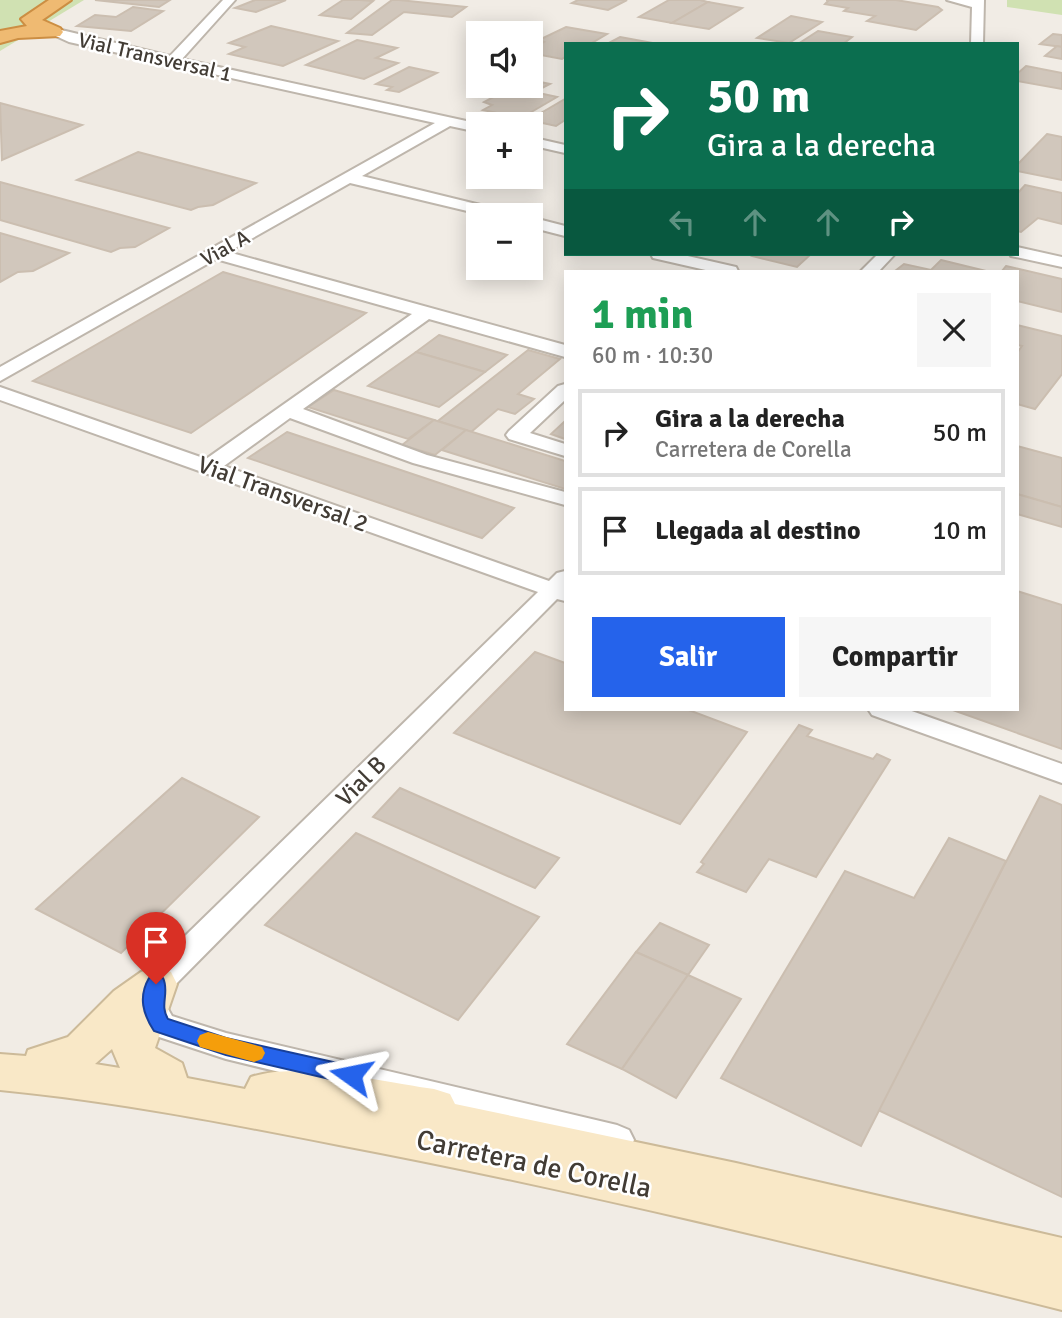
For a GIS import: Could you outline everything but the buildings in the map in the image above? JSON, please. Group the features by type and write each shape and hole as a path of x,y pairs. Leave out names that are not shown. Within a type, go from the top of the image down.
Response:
{"highway":[{"path":"0,29 51,0"},
{"path":"53,32 36,25 32,19 62,0"},
{"path":"0,37 17,32 53,32"}],"main road":[{"path":"44,1063 68,1058 83,1050 129,1003 156,984"},
{"path":"156,984 133,1050 138,1060 166,1076"},
{"name":"Carretera de Corella","path":"0,1059 166,1076 267,1090 545,1140 1062,1261"},
{"name":"Carretera de Corella","path":"0,1072 47,1076 165,1094 393,1134 765,1213 1062,1287"},
{"path":"267,1090 303,1090 359,1096 567,1135 580,1130"}],"street":[{"path":"175,59 229,0"},
{"path":"953,0 977,2 976,42"},
{"name":"Vial Transversal 1","path":"53,32 69,38 466,123"},
{"name":"Vial A","path":"0,375 450,120"},
{"path":"543,137 564,142"},
{"path":"543,144 564,149"},
{"path":"350,178 466,206"},
{"path":"543,225 564,231"},
{"path":"1019,244 1062,254"},
{"path":"1019,252 1062,262"},
{"path":"215,254 564,351"},
{"path":"667,256 726,270"},
{"path":"870,270 885,256"},
{"path":"208,467 425,313"},
{"path":"564,391 516,435 564,450"},
{"name":"Vial Transversal 2","path":"0,393 561,588"},
{"path":"288,410 420,459 564,499"},
{"name":"Vial B","path":"156,984 561,588"},
{"path":"887,711 1062,774"},
{"name":"Carretera de Corella","path":"156,984 152,1011 161,1026 180,1033 281,1060 397,1084 822,1191 912,1224"}],"green space":[{"path":"0,0 84,0 0,51"},
{"path":"1007,0 1062,0 1062,15 1007,7"}],"slow traffic":[{"path":"208,1041 254,1053"}],"route":[{"path":"156,984 152,1011 161,1026 226,1046 351,1075"}]}
